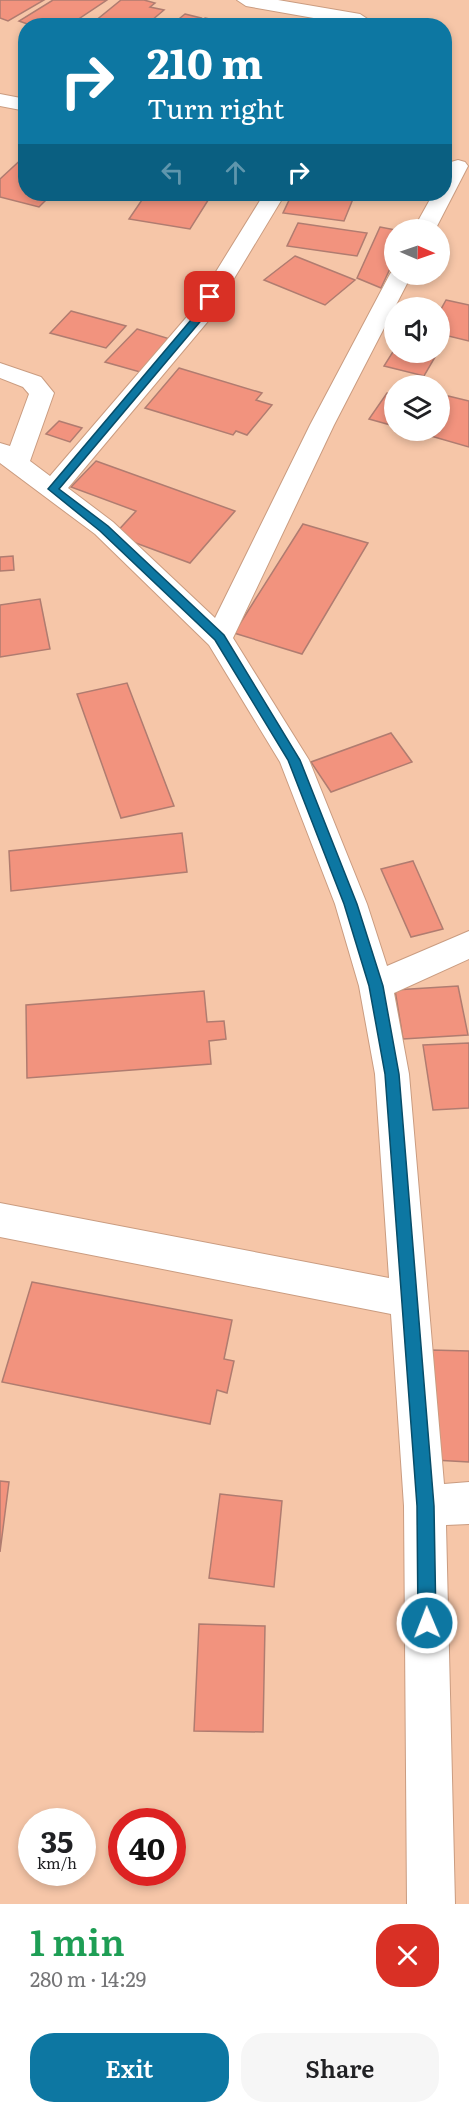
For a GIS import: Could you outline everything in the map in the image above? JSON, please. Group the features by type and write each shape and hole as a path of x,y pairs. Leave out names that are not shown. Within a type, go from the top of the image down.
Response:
{"street":[{"path":"246,0 338,18"},
{"path":"361,18 370,0"},
{"path":"0,100 18,103"},
{"path":"53,489 201,315 270,201"},
{"path":"430,219 440,201"},
{"path":"219,638 321,425 395,285"},
{"path":"0,370 32,382 42,393 9,457 104,528 219,638 294,760 351,904 376,986 392,1074 425,1506 431,1904"},
{"path":"376,986 469,944"},
{"path":"0,1220 410,1300"},
{"path":"425,1506 469,1503"}],"building":[{"path":"0,0 44,0 8,21 0,18"},
{"path":"53,0 107,0 80,18 24,18"},
{"path":"121,0 144,0 155,3 150,7 164,10 154,18 99,18"},
{"path":"185,14 201,18 180,18"},
{"path":"18,162 18,201 45,201 39,207 0,197 0,179"},
{"path":"141,201 208,201 190,229 129,219"},
{"path":"289,201 352,201 344,221 283,213"},
{"path":"298,223 367,233 357,256 287,246"},
{"path":"380,227 384,228 384,282 381,288 357,278"},
{"path":"295,256 355,280 325,305 264,280"},
{"path":"450,301 469,305 469,341 450,336"},
{"path":"71,311 126,326 106,348 50,333"},
{"path":"137,329 170,339 140,372 105,362"},
{"path":"386,363 432,363 425,375 384,366"},
{"path":"179,368 262,393 256,400 272,405 247,435 236,431 233,435 145,408"},
{"path":"450,396 469,401 469,447 448,441 450,441"},
{"path":"384,397 384,423 369,419"},
{"path":"59,421 82,428 70,442 46,434"},
{"path":"96,461 235,511 190,563 114,535 136,511 71,487"},
{"path":"303,524 368,543 302,654 234,633"},
{"path":"13,556 14,570 0,571 0,557"},
{"path":"40,599 50,649 0,657 0,605"},
{"path":"127,683 174,806 121,818 77,694"},
{"path":"391,733 412,762 331,792 311,762"},
{"path":"182,833 187,872 11,891 9,851"},
{"path":"413,861 443,929 411,937 381,869"},
{"path":"458,986 468,1035 403,1039 395,990"},
{"path":"204,991 207,1022 224,1021 226,1039 209,1041 211,1064 27,1078 26,1005"},
{"path":"469,1043 469,1108 433,1110 423,1045"},
{"path":"32,1282 232,1320 224,1359 234,1361 227,1393 217,1390 210,1424 2,1382"},
{"path":"431,1350 469,1351 469,1462 434,1460"},
{"path":"0,1481 9,1482 0,1552"},
{"path":"220,1494 282,1501 274,1587 209,1578"},
{"path":"199,1624 265,1626 263,1732 194,1731"}],"route":[{"path":"210,297 201,315 53,489 104,528 219,638 294,760 351,904 376,986 392,1074 425,1506 427,1623"}]}
